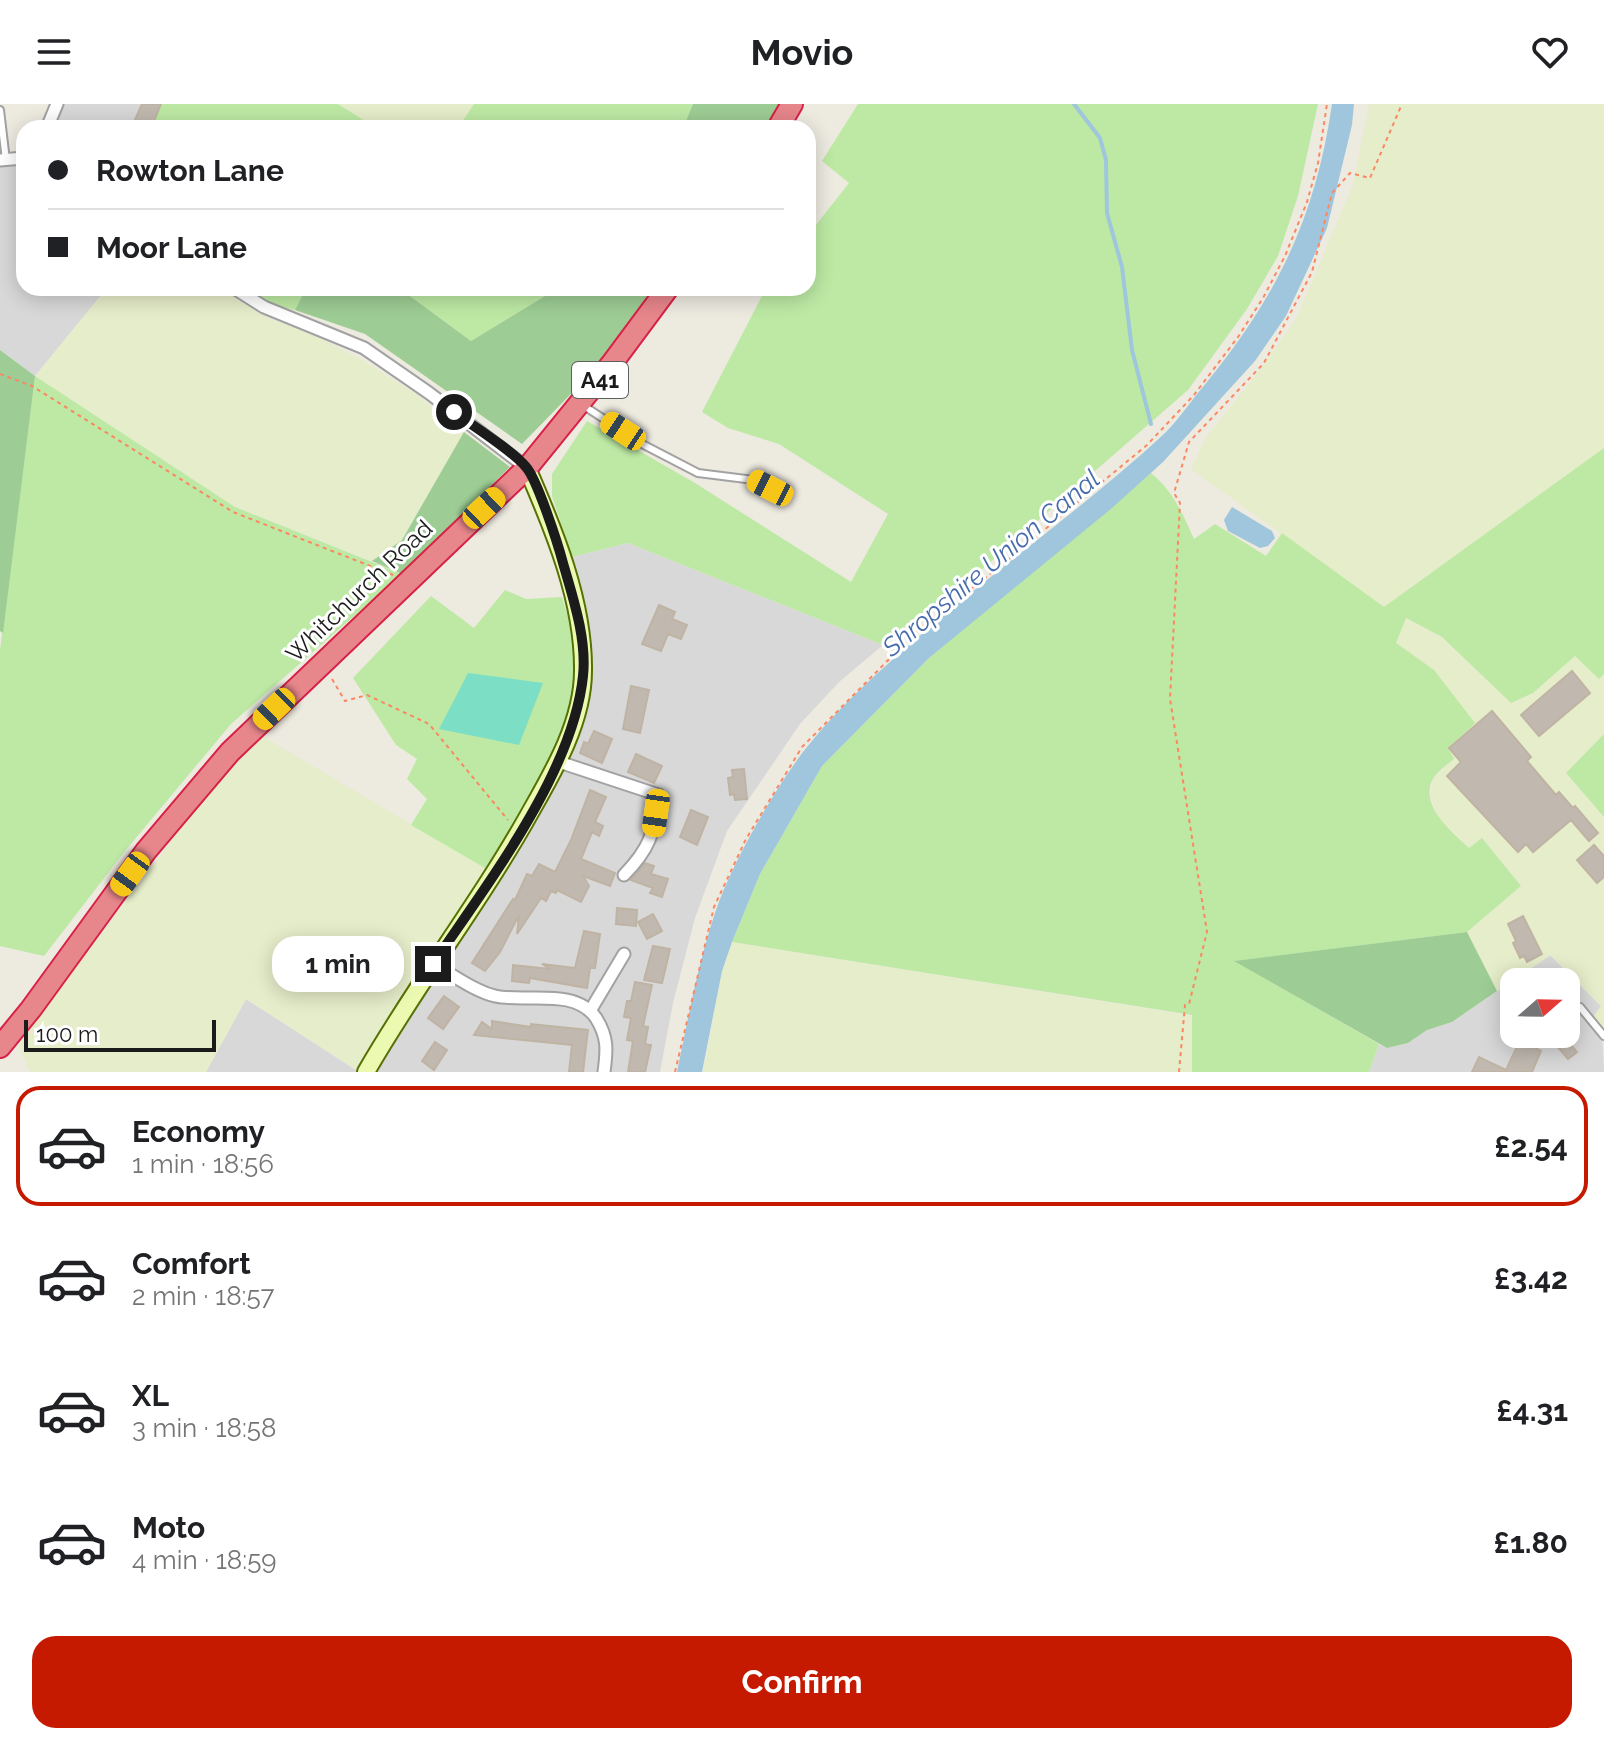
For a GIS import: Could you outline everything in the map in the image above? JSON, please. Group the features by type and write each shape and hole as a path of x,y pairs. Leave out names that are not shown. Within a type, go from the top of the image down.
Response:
{"highway":[{"name":"Whitchurch Road","path":"0,1047 146,851 230,752 527,468 581,404 662,296"}],"street":[{"path":"247,296 264,307 364,348 527,468 559,548 581,638 583,673 578,706 559,762 519,833 366,1072"},
{"path":"559,762 659,795 654,831 646,851 624,875"},
{"path":"590,1011 624,954"},
{"path":"433,964 491,995 564,1000 590,1011 606,1037 604,1072"}],"lane":[{"path":"0,110 3,160"},
{"path":"581,404 644,445 698,473 754,480 770,488"},
{"path":"1580,1007 1604,1036"}],"path":[{"path":"675,1072 714,907 746,839 802,747 916,632 1147,445 1194,395 1238,337 1285,256 1307,202 1318,163 1327,104"},
{"path":"1179,1072 1185,1005 1189,1004 1207,932 1170,699 1180,503 1174,493 1189,442 1264,363 1312,272 1332,193 1350,173 1370,178 1402,104"},
{"path":"0,374 32,386 233,512 409,581"},
{"path":"322,663 345,701 367,695 429,724 519,833"}],"shaded area":[{"path":"51,104 161,104 154,120 44,120"},
{"path":"16,151 16,296 100,296 35,376 0,350 0,154"},
{"path":"628,543 883,645 839,682 800,724 727,831 695,918 673,1003 660,1072 377,1072 567,758 590,671 585,609 572,557"},
{"path":"1550,955 1563,968 1531,968"},
{"path":"1580,985 1601,1006 1604,1072 1369,1072 1379,1044 1387,1048 1408,1043 1427,1030 1452,1022 1500,989 1500,1048 1580,1048"},
{"path":"246,999 359,1072 206,1072"}],"green space":[{"path":"161,104 338,104 363,120 154,120"},
{"path":"338,104 474,104 463,120 363,120"},
{"path":"474,104 693,104 686,120 463,120"},
{"path":"693,104 783,104 772,120 686,120"},
{"path":"858,104 1318,104 1298,196 1278,256 1247,309 1188,390 979,572 883,645 628,543 572,557 552,496 552,474 587,421 695,483 851,582 888,514 779,444 728,428 702,412 762,296 816,296 816,225 849,183 822,161"},
{"path":"1369,104 1604,104 1604,448 1384,607 1191,469 1207,436 1260,370 1297,317 1353,185"},
{"path":"100,296 232,296 266,317 359,358 411,391 464,432 402,540 372,561 235,507 35,376"},
{"path":"260,296 302,296 295,310 273,305"},
{"path":"302,296 410,296 471,341 545,296 649,296 604,360 522,444 365,334 295,310"},
{"path":"410,296 545,296 471,341"},
{"path":"0,350 35,376 3,633 0,631"},
{"path":"35,376 235,507 402,574 231,724 125,851 44,956 0,946 0,650"},
{"path":"464,432 510,467 402,574 372,561 402,540"},
{"path":"1604,448 1604,674 1599,679 1575,656 1533,693 1511,703 1442,637 1406,618 1396,643 1434,670 1475,723 1448,748 1454,759 1434,777 1430,787 1433,807 1446,826 1469,848 1482,838 1521,886 1467,932 1235,961 1379,1044 1369,1072 1192,1072 1192,1015 732,942 760,874 822,766 929,658 1151,473 1171,495 1194,539 1215,524 1266,556 1282,533 1384,607"},
{"path":"505,590 526,599 562,597 575,642 577,669 566,723 556,749 530,798 485,868 411,825 427,799 407,779 417,759 396,745 353,678 431,596 474,628"},
{"path":"1405,618 1442,637 1511,703 1533,693 1575,656 1599,679 1604,674 1604,734 1566,774 1604,817 1604,1034 1591,1020 1601,1006 1580,985 1580,968 1564,968 1551,955 1532,968 1500,968 1500,989 1497,991 1467,932 1521,886 1482,838 1469,848 1440,822 1430,796 1433,778 1454,759 1396,644"},
{"path":"468,673 543,683 519,745 439,729"},
{"path":"1604,734 1604,817 1566,773"},
{"path":"262,736 485,868 360,1072 246,999 206,1072 30,1072 18,1045 212,786"},
{"path":"1467,932 1497,991 1452,1022 1427,1030 1408,1043 1387,1048 1234,961"},
{"path":"732,942 1193,1016 1192,1072 703,1072 722,971"}],"water":[{"path":"1332,104 1354,104 1352,125 1327,228 1286,316 1255,361 1163,462 1112,508 929,658 822,766 760,874 732,942 722,971 702,1072 677,1072 698,972 715,913 740,856 784,779 809,744 877,674 960,602 1108,483 1165,433 1181,414 1232,350 1274,285 1304,218 1316,182"},
{"path":"1232,507 1272,531 1275,538 1268,546 1260,548 1228,531 1224,520"}],"building":[{"path":"142,104 161,104 154,120 135,120"},
{"path":"659,605 675,612 672,619 687,625 681,639 668,634 661,651 642,644"},
{"path":"1572,671 1590,693 1539,736 1521,715"},
{"path":"631,686 649,690 640,733 623,729"},
{"path":"1492,711 1531,757 1527,761 1556,795 1559,792 1573,808 1575,806 1598,833 1589,841 1571,820 1533,852 1526,844 1518,852 1447,776 1461,762 1449,748"},
{"path":"594,731 612,739 602,763 580,753 584,742 588,744"},
{"path":"636,754 662,766 654,783 628,772"},
{"path":"744,769 747,799 735,800 734,794 730,795 728,778 733,777 732,770"},
{"path":"590,790 606,797 595,822 603,826 599,836 592,832 581,859 615,873 610,886 583,876 589,886 581,902 557,890 556,893 551,891 546,901 541,898 517,934 519,915 500,952 485,971 472,963 515,900 527,874 532,876 539,864 555,872"},
{"path":"691,810 708,817 697,845 680,837"},
{"path":"1594,845 1604,856 1604,877 1597,883 1577,860"},
{"path":"645,863 654,866 651,874 668,879 662,897 650,893 653,888 631,880"},
{"path":"617,908 637,910 636,926 616,924"},
{"path":"653,914 662,931 647,939 638,922"},
{"path":"1523,916 1542,954 1527,962 1524,956 1520,958 1508,924"},
{"path":"584,931 600,934 595,968 590,968 587,988 530,978 529,983 512,981 513,965 550,969 542,964 575,968"},
{"path":"653,946 670,949 662,983 644,980"},
{"path":"635,982 652,985 643,1026 648,1027 645,1044 651,1045 645,1072 628,1072 633,1041 627,1040 631,1018 624,1017"},
{"path":"444,996 459,1007 443,1029 428,1018"},
{"path":"492,1021 588,1030 583,1072 569,1072 572,1045 474,1035 482,1022 492,1029"},
{"path":"435,1042 447,1050 434,1070 422,1061"},
{"path":"1516,1048 1541,1051 1532,1072 1472,1072 1479,1057 1506,1070"},
{"path":"1559,1048 1574,1048 1577,1052 1568,1059"}],"waterway":[{"path":"1074,104 1100,138 1106,160 1107,213 1122,267 1132,350 1151,424"}],"route":[{"path":"433,964 494,875 559,762 578,706 583,673 581,638 559,548 527,468 454,412"}],"water label":[{"name":"Shropshire Union Canal","path":"991,563"}]}
